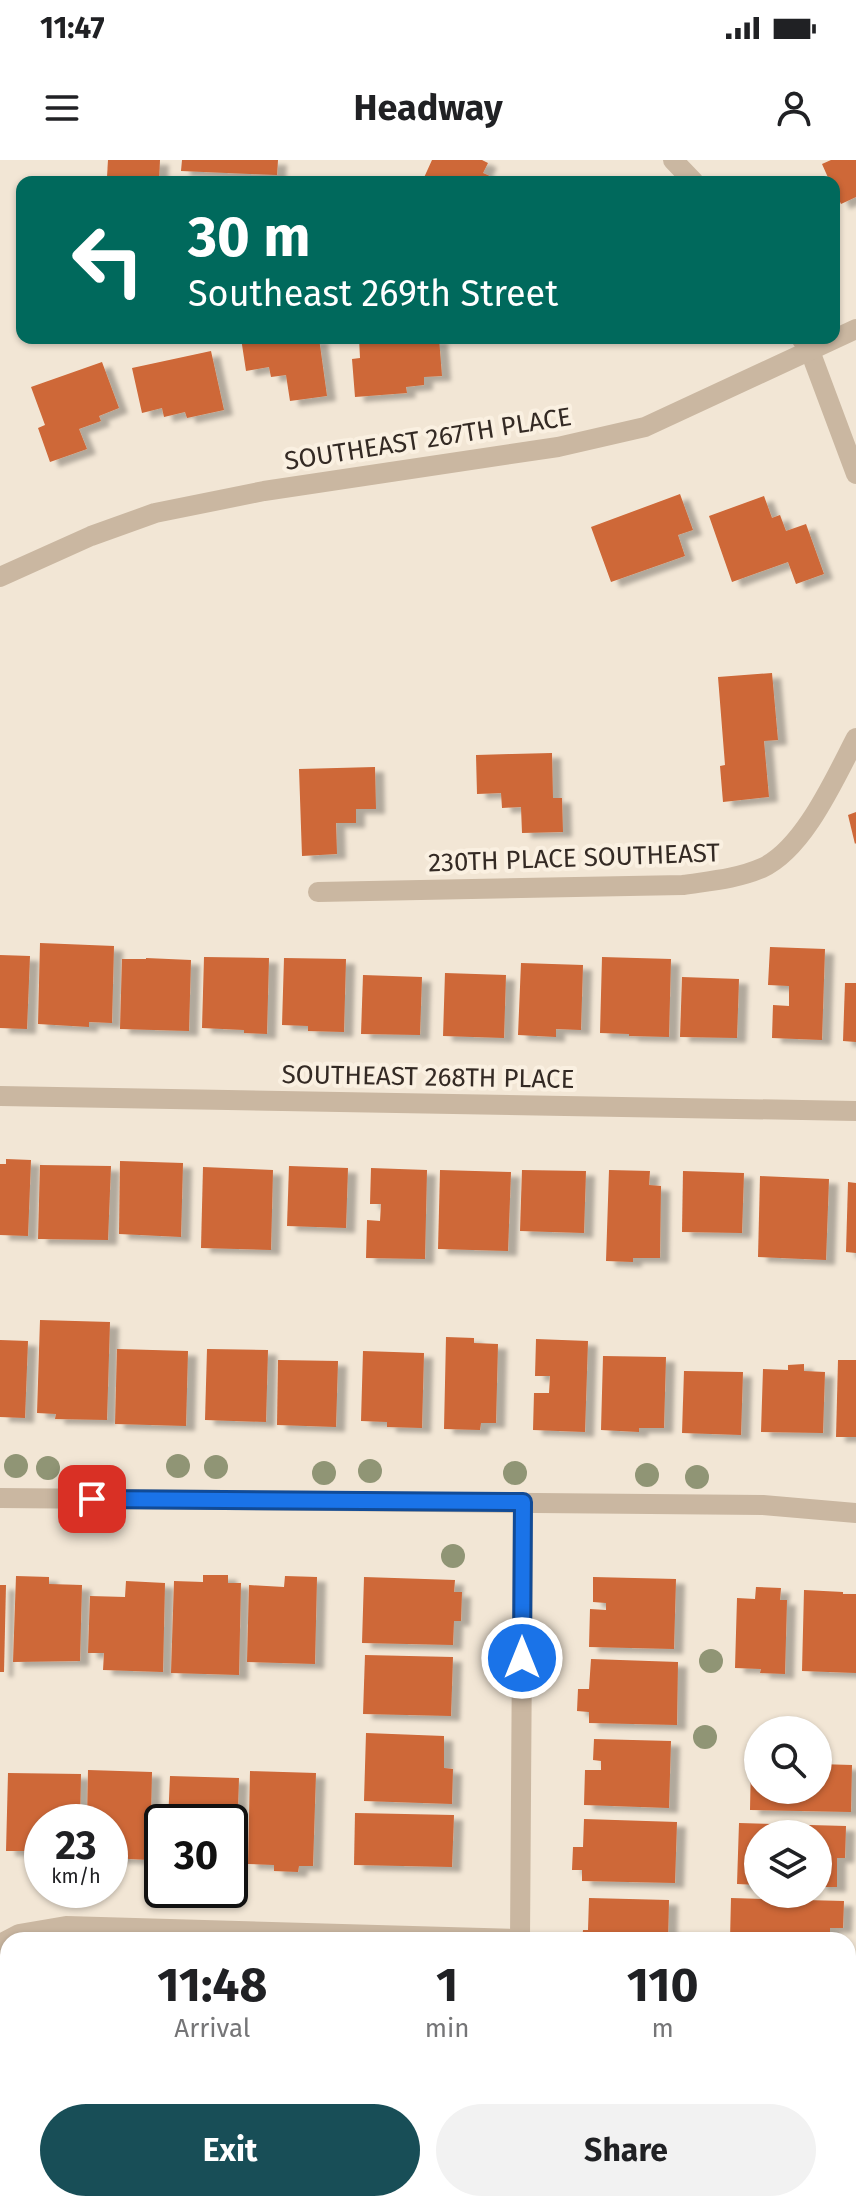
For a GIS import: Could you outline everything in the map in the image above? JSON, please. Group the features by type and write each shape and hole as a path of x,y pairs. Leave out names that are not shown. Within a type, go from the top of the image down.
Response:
{"street":[{"path":"673,160 688,176"},
{"path":"805,345 856,474"},
{"name":"SOUTHEAST 267TH PLACE","path":"0,577 91,536 155,513 264,491 558,447 645,427 805,345"},
{"name":"230TH PLACE SOUTHEAST","path":"318,892 683,885 736,877 779,858 800,836 856,738"},
{"name":"SOUTHEAST 268TH PLACE","path":"0,1096 856,1111"},
{"path":"0,1498 763,1505 856,1513"},
{"path":"520,1932 523,1502"},
{"path":"31,1932 66,1926 276,1932"}],"building":[{"path":"108,160 160,160 159,176 107,176"},
{"path":"182,160 278,160 277,175 181,171"},
{"path":"432,160 482,160 488,163 483,173 490,176 425,176"},
{"path":"831,160 856,160 856,197 841,204 840,176 827,176 822,164"},
{"path":"242,344 320,344 327,396 290,401 286,375 271,377 269,367 246,371"},
{"path":"359,344 439,344 442,376 424,377 424,385 406,387 407,393 355,397 352,359 360,358"},
{"path":"211,351 224,410 187,418 185,412 164,417 162,408 142,413 132,368"},
{"path":"102,362 119,408 99,416 101,421 79,429 87,449 50,462 38,428 45,425 31,387"},
{"path":"680,494 693,530 678,535 685,556 611,582 591,527"},
{"path":"764,496 772,518 780,515 786,531 806,524 824,574 796,584 788,562 732,582 709,516"},
{"path":"772,673 778,740 764,741 769,797 723,802 720,766 725,765 718,677"},
{"path":"552,753 553,798 562,798 563,832 522,833 521,807 502,808 501,793 477,794 476,755"},
{"path":"375,767 376,809 356,809 356,823 336,823 337,854 302,856 299,769"},
{"path":"856,812 856,843 855,844 848,815"},
{"path":"40,943 114,946 112,1023 89,1022 89,1027 38,1024"},
{"path":"770,947 825,949 822,1040 772,1038 773,1005 789,1006 789,986 768,985"},
{"path":"0,955 30,956 27,1029 0,1028"},
{"path":"204,957 269,958 267,1034 202,1028"},
{"path":"602,957 671,959 669,1037 600,1033"},
{"path":"284,958 346,959 344,1032 308,1031 308,1026 282,1025"},
{"path":"122,959 191,960 189,1031 120,1029"},
{"path":"521,963 583,965 581,1030 556,1029 556,1037 518,1035"},
{"path":"445,973 506,975 504,1038 443,1036"},
{"path":"363,975 422,977 420,1035 361,1034"},
{"path":"682,977 739,979 737,1038 680,1037"},
{"path":"845,983 856,983 856,1042 843,1041"},
{"path":"6,1159 31,1160 28,1236 0,1235 0,1164 6,1164"},
{"path":"120,1161 183,1163 181,1237 119,1234"},
{"path":"40,1165 111,1166 108,1240 38,1239"},
{"path":"289,1166 348,1168 346,1228 287,1226"},
{"path":"203,1167 273,1170 271,1250 201,1248"},
{"path":"371,1168 427,1170 425,1259 366,1258 367,1220 380,1221 381,1204 370,1204"},
{"path":"440,1170 511,1172 508,1251 438,1249"},
{"path":"522,1170 586,1171 584,1233 520,1231"},
{"path":"609,1170 650,1171 649,1185 661,1186 660,1258 633,1258 633,1262 606,1261"},
{"path":"683,1171 744,1173 742,1233 682,1232"},
{"path":"760,1176 829,1179 826,1260 758,1257"},
{"path":"848,1182 856,1183 856,1253 846,1252"},
{"path":"40,1320 110,1322 107,1420 55,1419 56,1414 37,1413"},
{"path":"446,1337 474,1338 474,1343 498,1344 496,1423 481,1423 480,1430 444,1429"},
{"path":"536,1339 588,1341 585,1432 533,1430 534,1393 549,1393 550,1376 535,1376"},
{"path":"0,1340 28,1341 25,1418 0,1417"},
{"path":"117,1349 188,1351 186,1426 115,1424"},
{"path":"207,1349 268,1350 266,1422 205,1420"},
{"path":"363,1351 424,1353 422,1428 387,1427 387,1422 361,1421"},
{"path":"603,1356 666,1357 664,1428 639,1428 639,1432 601,1430"},
{"path":"278,1360 338,1361 336,1427 277,1425"},
{"path":"838,1360 856,1360 856,1437 836,1437"},
{"path":"804,1364 804,1371 825,1372 823,1433 761,1432 763,1369 788,1370 788,1365"},
{"path":"684,1371 743,1372 741,1435 682,1433"},
{"path":"203,1575 228,1575 228,1583 241,1583 239,1675 171,1673 174,1581 203,1582"},
{"path":"16,1576 49,1577 49,1584 82,1585 80,1661 13,1662"},
{"path":"285,1576 317,1577 315,1664 247,1662 249,1585 284,1587"},
{"path":"364,1577 455,1580 454,1592 462,1592 461,1621 454,1621 453,1645 362,1643"},
{"path":"593,1577 676,1579 674,1649 589,1647 590,1609 606,1610 606,1603 593,1602"},
{"path":"126,1581 165,1583 163,1672 103,1670 104,1653 88,1653 90,1596 125,1597"},
{"path":"0,1585 6,1585 4,1672 0,1672"},
{"path":"756,1587 781,1588 780,1600 787,1600 785,1674 735,1668 737,1598 755,1599"},
{"path":"804,1590 856,1594 856,1673 802,1671"},
{"path":"365,1655 453,1657 451,1716 363,1714"},
{"path":"591,1659 678,1662 677,1725 589,1723 589,1712 577,1711 578,1689 589,1689"},
{"path":"366,1733 444,1736 444,1768 453,1769 452,1804 364,1801"},
{"path":"594,1739 671,1741 669,1808 584,1805 585,1770 601,1770 601,1761 593,1760"},
{"path":"832,1764 852,1765 851,1812 750,1810 750,1804 832,1804"},
{"path":"88,1770 152,1772 151,1804 144,1804 144,1860 128,1859 128,1804 87,1804"},
{"path":"250,1771 316,1773 313,1866 299,1866 298,1872 274,1871 274,1865 248,1864"},
{"path":"8,1773 81,1774 80,1804 24,1804 24,1851 6,1851"},
{"path":"170,1776 239,1778 238,1804 169,1804"},
{"path":"355,1813 454,1815 452,1867 354,1865"},
{"path":"584,1819 677,1822 675,1883 582,1881 582,1870 572,1870 573,1847 583,1847"},
{"path":"739,1823 744,1823 744,1884 737,1884"},
{"path":"832,1826 846,1826 845,1858 837,1858 837,1887 832,1887"},
{"path":"589,1898 669,1900 668,1932 583,1932 588,1930"},
{"path":"731,1898 744,1898 744,1908 832,1908 832,1901 844,1901 843,1928 830,1928 830,1932 730,1932"}],"route":[{"path":"92,1499 523,1502 522,1658"}]}
